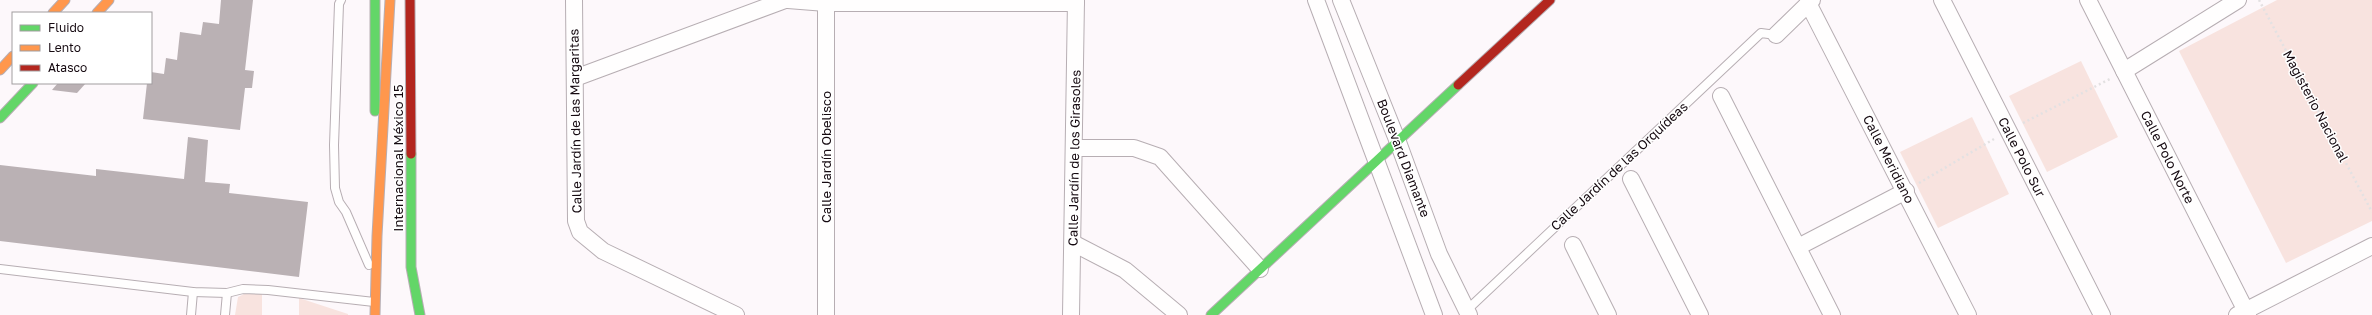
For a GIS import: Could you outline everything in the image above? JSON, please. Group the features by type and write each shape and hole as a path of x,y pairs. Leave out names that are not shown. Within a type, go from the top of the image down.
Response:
{"street":[{"path":"54,12 65,0"},
{"path":"98,12 109,0"},
{"path":"375,0 375,278"},
{"name":"Internacional México 15","path":"375,315 375,278 388,71 390,0"},
{"name":"Internacional México 15","path":"410,0 411,255 420,315"},
{"path":"411,255 420,0"},
{"name":"Calle Jardín de las Margaritas","path":"574,0 576,221 580,232 603,250 736,315"},
{"path":"574,78 787,0 826,2 1076,1"},
{"name":"Boulevard Diamante","path":"1316,0 1434,315"},
{"name":"Boulevard Diamante","path":"1341,0 1398,142 1440,254 1468,312"},
{"path":"1211,315 1550,0"},
{"name":"Calle Polo Sur","path":"1942,0 2102,315"},
{"name":"Calle Polo Norte","path":"2088,0 2243,314"},
{"path":"2124,71 2238,0"},
{"name":"Calle Jardín de los Girasoles","path":"1072,315 1076,1"},
{"name":"Calle Jardín Obelisco","path":"826,2 826,315"},
{"path":"1776,35 1810,2"},
{"name":"Calle Meridiano","path":"1810,2 1968,315"},
{"path":"0,70 12,57"},
{"path":"0,118 32,84"},
{"path":"1721,96 1832,315"},
{"path":"1074,148 1134,148 1160,157 1260,269"},
{"path":"1631,179 1700,315"},
{"path":"1798,247 1906,191"},
{"path":"1073,243 1126,270 1179,315"},
{"path":"1573,245 1608,315"},
{"path":"2243,314 2372,246"}],"lane":[{"path":"341,0 338,4 334,130 335,188 339,202 346,212 375,278"},
{"name":"Calle Jardín de las Orquídeas","path":"1468,312 1761,33 1776,35"},
{"path":"0,269 193,292 227,293 243,289 268,290 375,302"},
{"path":"191,315 193,292"},
{"path":"224,315 227,293"}],"path":[{"name":"Magisterio Nacional","path":"2259,0 2372,212"}],"shaded area":[{"path":"2277,0 2372,0 2372,221 2286,263 2179,51"},
{"path":"2081,61 2118,137 2047,172 2009,96"},
{"path":"1972,117 2009,194 1938,228 1900,152"},
{"path":"246,293 262,294 262,315 235,315 238,297"},
{"path":"299,298 348,314 348,315 299,315"}],"building":[{"path":"221,0 253,0 245,70 254,71 252,88 245,88 240,130 143,119 147,84 152,84 152,72 164,74 166,58 177,60 180,32 201,35 203,22 219,24"},
{"path":"57,84 85,84 77,93 52,90"},
{"path":"188,137 208,140 205,182 230,184 229,193 308,202 299,277 0,241 0,165 96,176 96,169 184,179"}],"traffic: fast":[{"path":"375,0 375,111"},
{"path":"0,118 32,84"},
{"path":"1211,315 1458,85"},
{"path":"411,154 411,267 420,315"}],"traffic: slow":[{"path":"54,12 65,0"},
{"path":"98,12 109,0"},
{"path":"375,315 377,236 390,0"},
{"path":"0,70 12,57"}],"traffic: jam":[{"path":"410,0 411,154"},
{"path":"1458,85 1550,0"}]}
